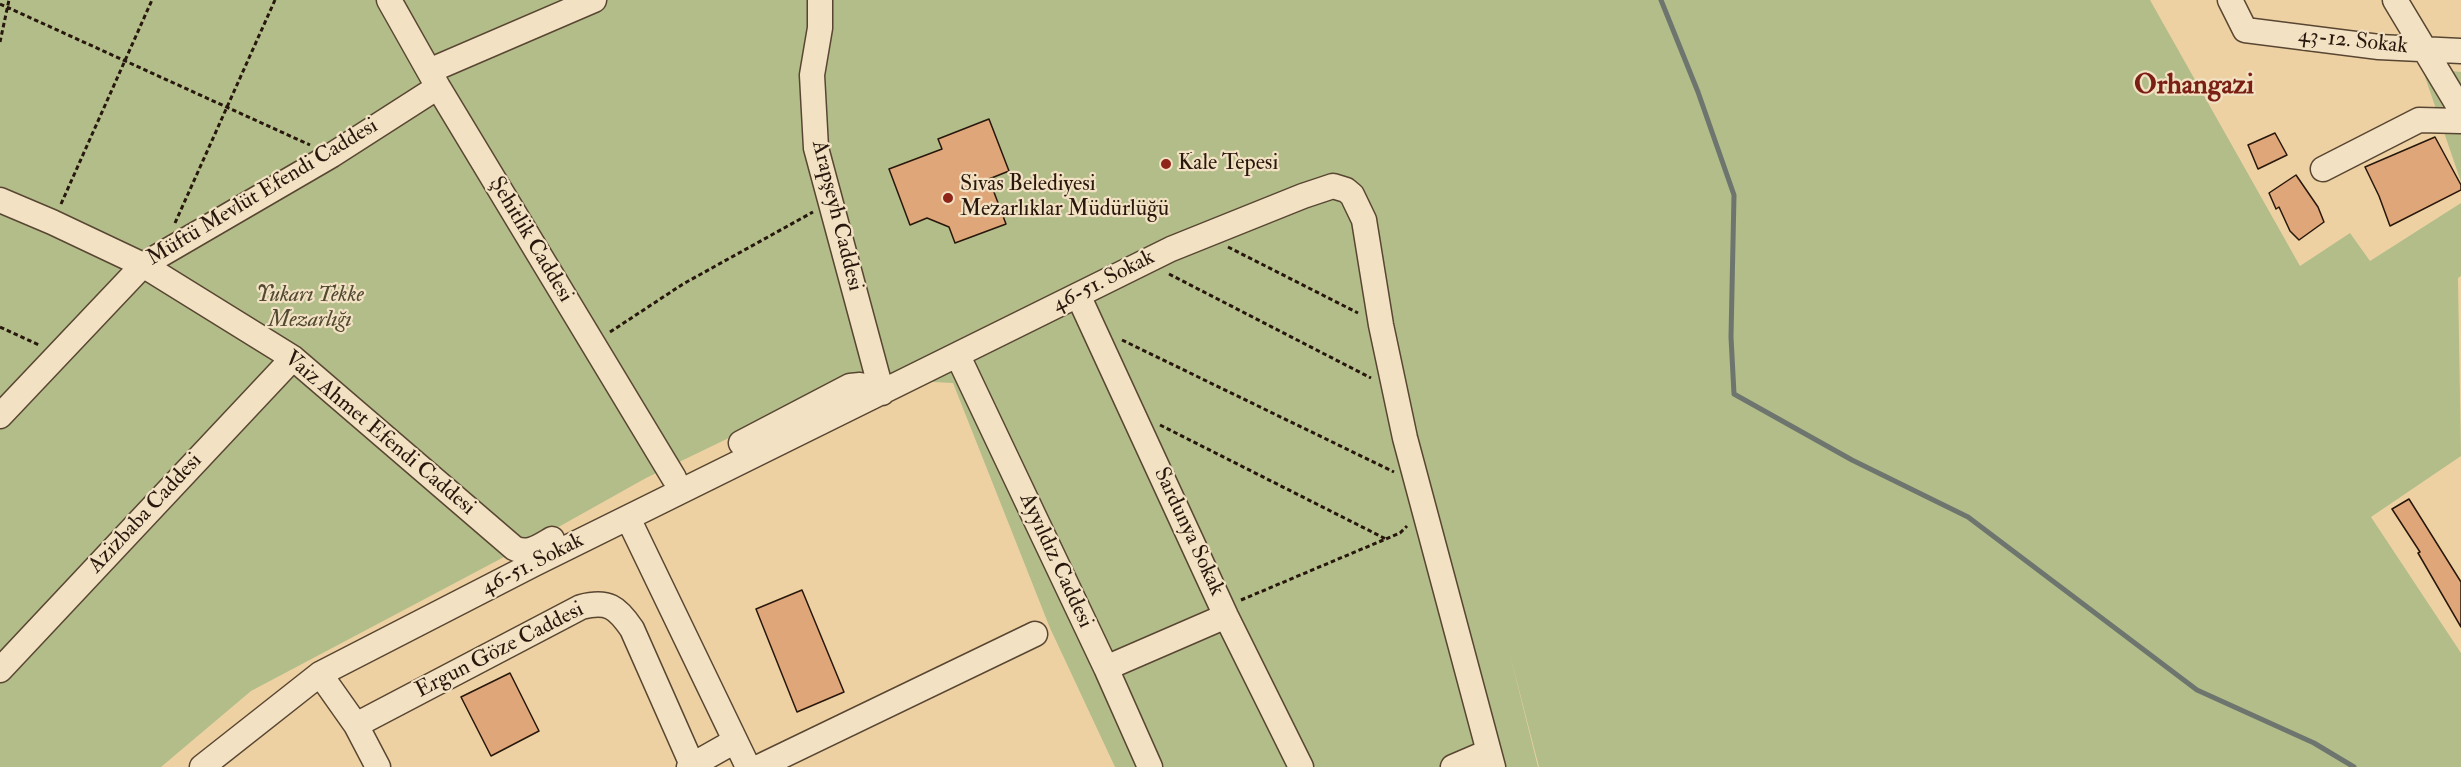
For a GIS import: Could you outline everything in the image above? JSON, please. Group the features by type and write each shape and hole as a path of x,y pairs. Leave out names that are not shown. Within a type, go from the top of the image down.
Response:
{"street":[{"name":"Şehitlik Caddesi","path":"389,0 433,79 674,478"},
{"path":"433,79 594,0"},
{"name":"Arapşeyh Caddesi","path":"820,0 820,28 812,75 816,148 882,393"},
{"name":"43-12. Sokak","path":"2230,0 2245,30 2379,47 2461,51"},
{"path":"2396,0 2461,110"},
{"name":"Müftü Mevlüt Efendi Caddesi","path":"0,416 152,259 332,154 433,79"},
{"path":"2323,170 2419,120 2461,121"},
{"name":"46-51. Sokak","path":"202,767 320,674 675,492 958,356 1146,261 1303,196 1333,186 1346,190 1360,208 1381,325"},
{"name":"Vaiz Ahmet Efendi Caddesi","path":"0,200 152,259 293,358 505,542 519,551 531,550"},
{"name":"Sardunya Sokak","path":"1078,295 1224,611 1301,767"},
{"path":"1381,325 1419,491 1491,760 1453,767"},
{"name":"Ayyıldız Caddesi","path":"958,356 1106,668 1150,767"},
{"name":"Azizbaba Caddesi","path":"0,670 293,358"},
{"name":"46-51. Sokak","path":"531,550 850,386 860,385 882,393"},
{"path":"628,518 748,767"},
{"name":"Ergun Göze Caddesi","path":"356,725 581,607 594,603 605,604 623,615 632,629 691,766"},
{"path":"1106,668 1224,611"},
{"path":"759,767 1035,633"},
{"path":"320,674 356,725 378,767"},
{"path":"691,766 735,741"}],"path":[{"path":"0,42 9,0"},
{"path":"52,222 152,0"},
{"path":"152,259 275,0"},
{"path":"0,4 332,154"},
{"path":"592,344 683,284 831,203"},
{"path":"1204,236 1381,325"},
{"path":"1146,261 1395,390"},
{"path":"1093,326 1419,491 1406,528 1224,611"},
{"path":"0,327 60,354"},
{"path":"1132,411 1386,539"}],"green space":[{"name":"Yukarı Tekke Mezarlığı","path":"0,0 2150,0 2300,266 2350,233 2370,261 2461,203 2461,276 2458,278 2461,456 2371,517 2461,653 2461,767 1539,767 1509,651 1538,767 1115,767 1050,628 953,383 853,378 646,478 521,548 251,691 161,767 0,767"},
{"path":"2422,68 2461,72 2461,182"}],"building":[{"name":"Sivas Belediyesi Mezarlıklar Müdürlüğü","path":"989,119 1009,171 989,179 1006,224 955,243 949,227 927,218 910,225 889,169 942,149 938,139"},
{"path":"2275,133 2287,155 2258,169 2248,145"},
{"path":"2435,137 2461,185 2461,190 2390,226 2365,167"},
{"path":"2296,175 2318,207 2324,222 2299,240 2290,231 2279,207 2276,209 2269,193"},
{"path":"2409,499 2461,582 2461,627 2418,553 2420,552 2392,509"},
{"path":"802,590 844,692 797,712 756,609"},
{"path":"510,673 539,731 491,756 461,697"}],"waterway":[{"path":"1661,0 1698,92 1734,195 1731,337 1734,394 1852,460 1968,517 2197,690 2314,743 2354,767"}],"place":[{"name":"Kale Tepesi","path":"1166,164"},
{"name":"Sivas Belediyesi Mezarlıklar Müdürlüğü","path":"948,198"}],"district":[{"name":"Orhangazi","path":"2194,87"}]}
